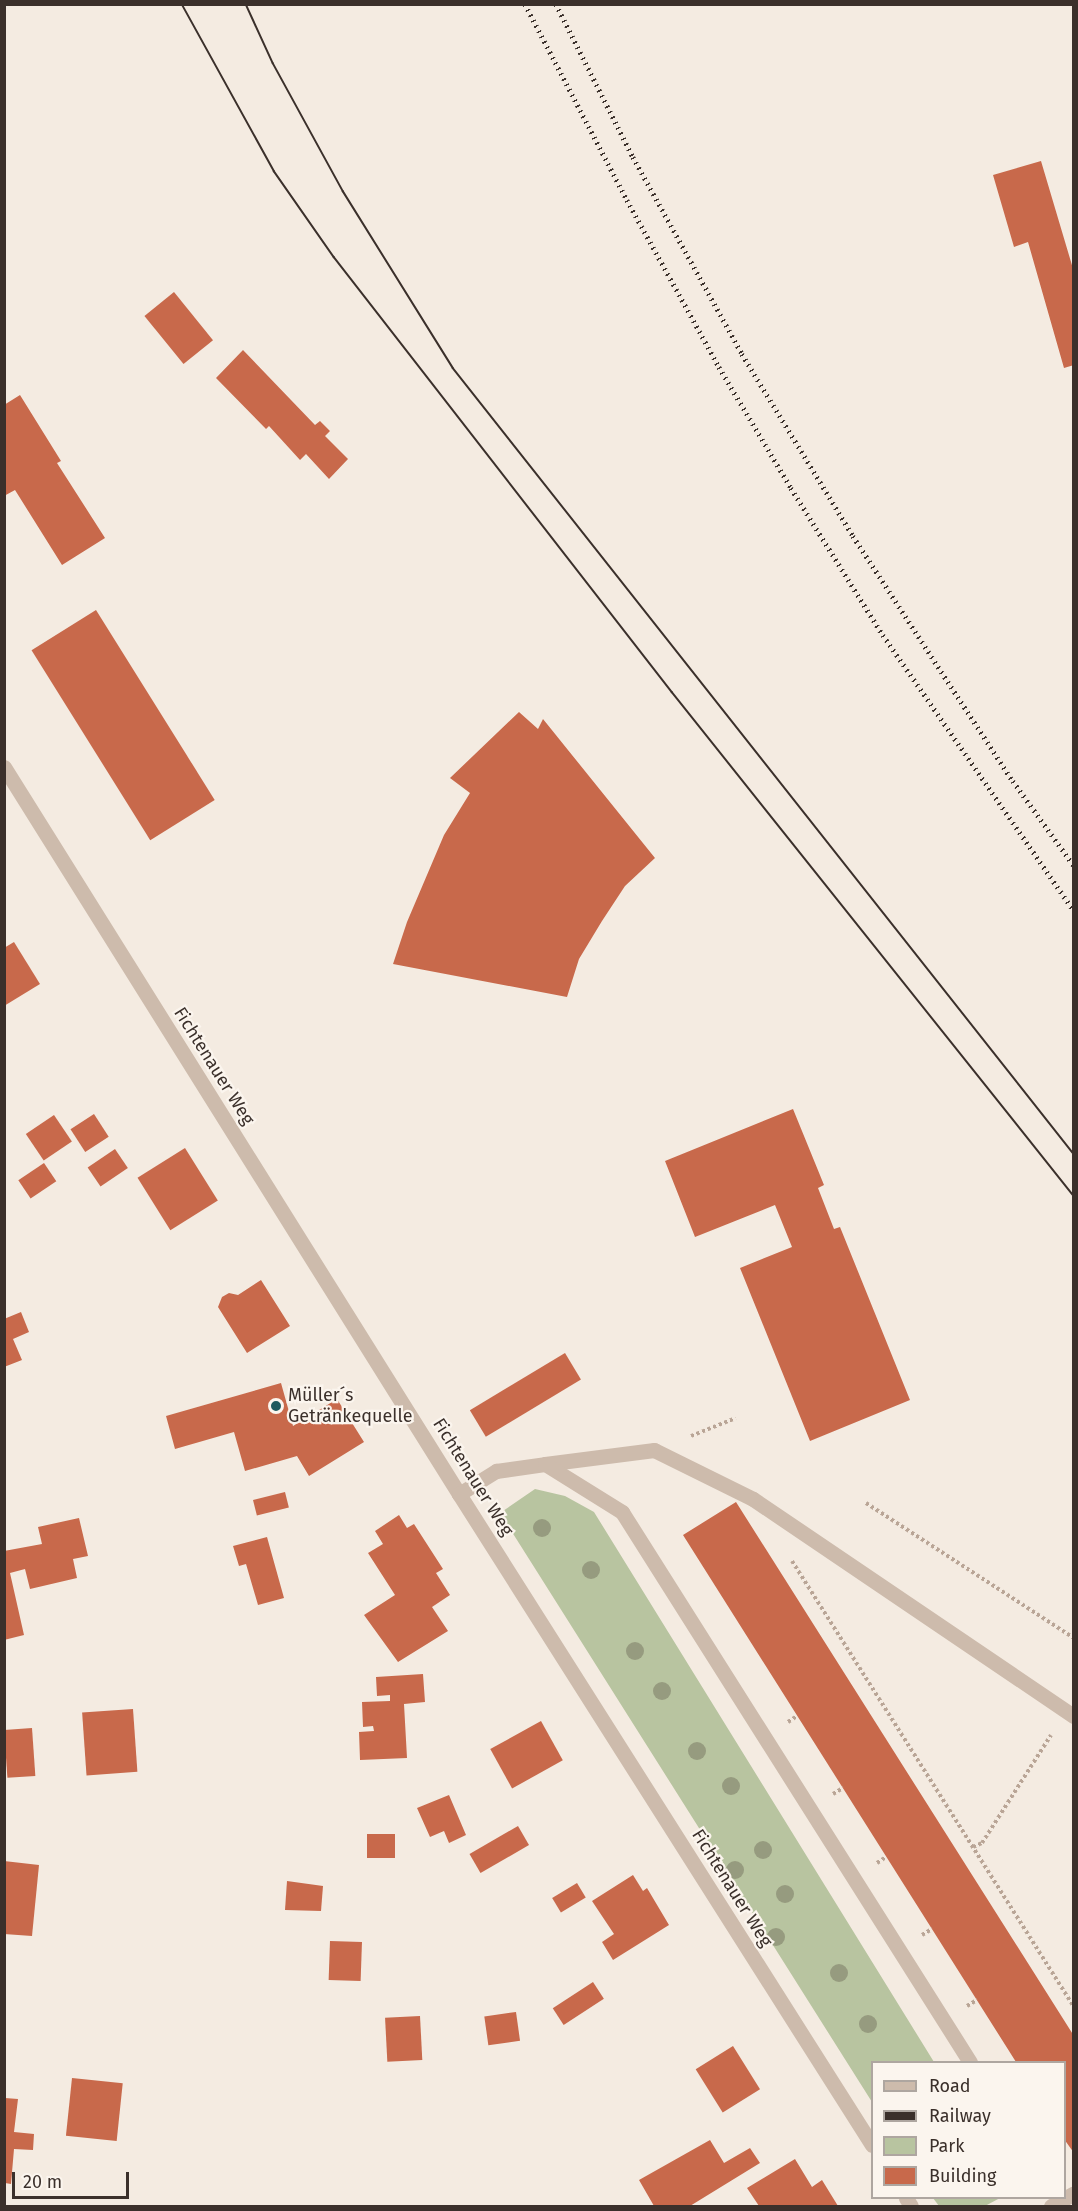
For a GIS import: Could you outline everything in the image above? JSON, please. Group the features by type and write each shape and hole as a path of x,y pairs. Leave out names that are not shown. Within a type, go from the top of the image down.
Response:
{"street":[{"name":"Fichtenauer Weg","path":"4,767 459,1494 871,2142"},
{"path":"459,1494 496,1472 654,1450 753,1499 1069,1714"},
{"path":"545,1464 622,1512 969,2061"}],"path":[{"path":"654,1450 736,1419"},
{"path":"866,1503 1074,1638"},
{"path":"790,1559 1074,2007"},
{"path":"973,1847 982,1843 1069,1714"}],"green space":[{"path":"535,1489 565,1496 594,1512 933,2061 871,2061 871,2100 500,1513"},
{"path":"934,2199 998,2199 985,2206 939,2206"}],"building":[{"path":"1041,161 1074,272 1074,365 1064,368 1028,242 1014,247 993,175"},
{"path":"174,292 213,340 183,364 144,316"},
{"path":"243,350 315,425 320,421 330,431 325,436 348,459 329,479 306,454 300,460 269,426 266,429 216,378"},
{"path":"20,395 61,461 57,463 105,538 62,565 15,490 4,496 4,405"},
{"path":"96,610 215,800 150,840 32,650"},
{"path":"519,712 538,729 543,719 655,858 625,886 602,921 579,959 567,997 393,964 407,922 444,835 470,793 450,778"},
{"path":"14,942 40,984 4,1006 4,948"},
{"path":"793,1109 824,1185 818,1188 834,1229 840,1227 910,1400 810,1441 740,1268 792,1247 775,1205 695,1237 665,1161"},
{"path":"94,1114 109,1137 85,1152 71,1129"},
{"path":"54,1115 72,1142 44,1161 26,1134"},
{"path":"185,1148 218,1201 170,1230 138,1178"},
{"path":"115,1149 128,1168 101,1187 88,1167"},
{"path":"44,1163 56,1181 31,1199 18,1180"},
{"path":"261,1280 290,1326 247,1353 218,1307 222,1297 229,1293 238,1295"},
{"path":"21,1312 29,1332 13,1339 22,1360 4,1367 4,1319"},
{"path":"565,1353 581,1380 486,1437 470,1410"},
{"path":"281,1383 293,1426 337,1399 364,1442 309,1476 297,1456 245,1471 234,1432 175,1449 166,1416"},
{"path":"285,1492 289,1508 257,1516 253,1500"},
{"path":"736,1502 1074,2036 1074,2153 1066,2142 1066,2061 1015,2061 683,1535"},
{"path":"399,1515 407,1528 414,1524 443,1569 436,1573 450,1595 432,1607 448,1631 398,1662 364,1615 395,1595 368,1553 383,1544 375,1531"},
{"path":"79,1518 88,1556 73,1559 77,1578 30,1589 25,1569 10,1573 24,1635 4,1640 4,1551 42,1544 38,1527"},
{"path":"267,1537 284,1598 258,1605 246,1564 239,1566 233,1546"},
{"path":"423,1674 425,1702 404,1704 407,1758 360,1760 359,1732 374,1731 373,1726 363,1727 362,1702 390,1701 390,1695 377,1696 376,1677"},
{"path":"133,1709 137,1772 87,1775 82,1713"},
{"path":"541,1721 563,1760 512,1788 490,1749"},
{"path":"32,1728 35,1776 7,1778 4,1730"},
{"path":"449,1795 466,1835 449,1843 444,1831 430,1837 417,1808"},
{"path":"518,1826 529,1845 481,1873 470,1854"},
{"path":"367,1834 395,1834 395,1858 367,1858"},
{"path":"4,1861 39,1865 32,1936 4,1934"},
{"path":"633,1875 643,1891 647,1888 669,1925 613,1960 602,1942 614,1934 592,1901"},
{"path":"287,1881 323,1886 321,1911 285,1910"},
{"path":"577,1883 586,1898 561,1913 552,1898"},
{"path":"330,1941 362,1942 361,1981 329,1980"},
{"path":"593,1982 604,1999 564,2025 553,2008"},
{"path":"516,2012 520,2041 488,2045 484,2016"},
{"path":"420,2016 422,2060 387,2062 385,2018"},
{"path":"733,2046 760,2089 723,2113 696,2069"},
{"path":"72,2078 123,2083 117,2141 66,2136"},
{"path":"5,2098 18,2099 14,2132 34,2134 33,2150 14,2149 11,2184 5,2183"},
{"path":"710,2140 724,2163 750,2148 760,2163 690,2206 654,2206 639,2180"},
{"path":"795,2159 812,2187 822,2180 838,2206 759,2206 747,2188"}],"tram line":[{"path":"182,4 274,171 334,257 672,692 1074,1196"},
{"path":"246,4 273,63 343,191 453,368 1074,1154"}],"railway":[{"path":"525,4 627,200 719,367 791,488 883,635 1074,911"},
{"path":"556,4 633,157 742,354 853,536 1013,781 1074,866"}],"place":[{"name":"Müller´s Getränkequelle","path":"276,1406"}]}
